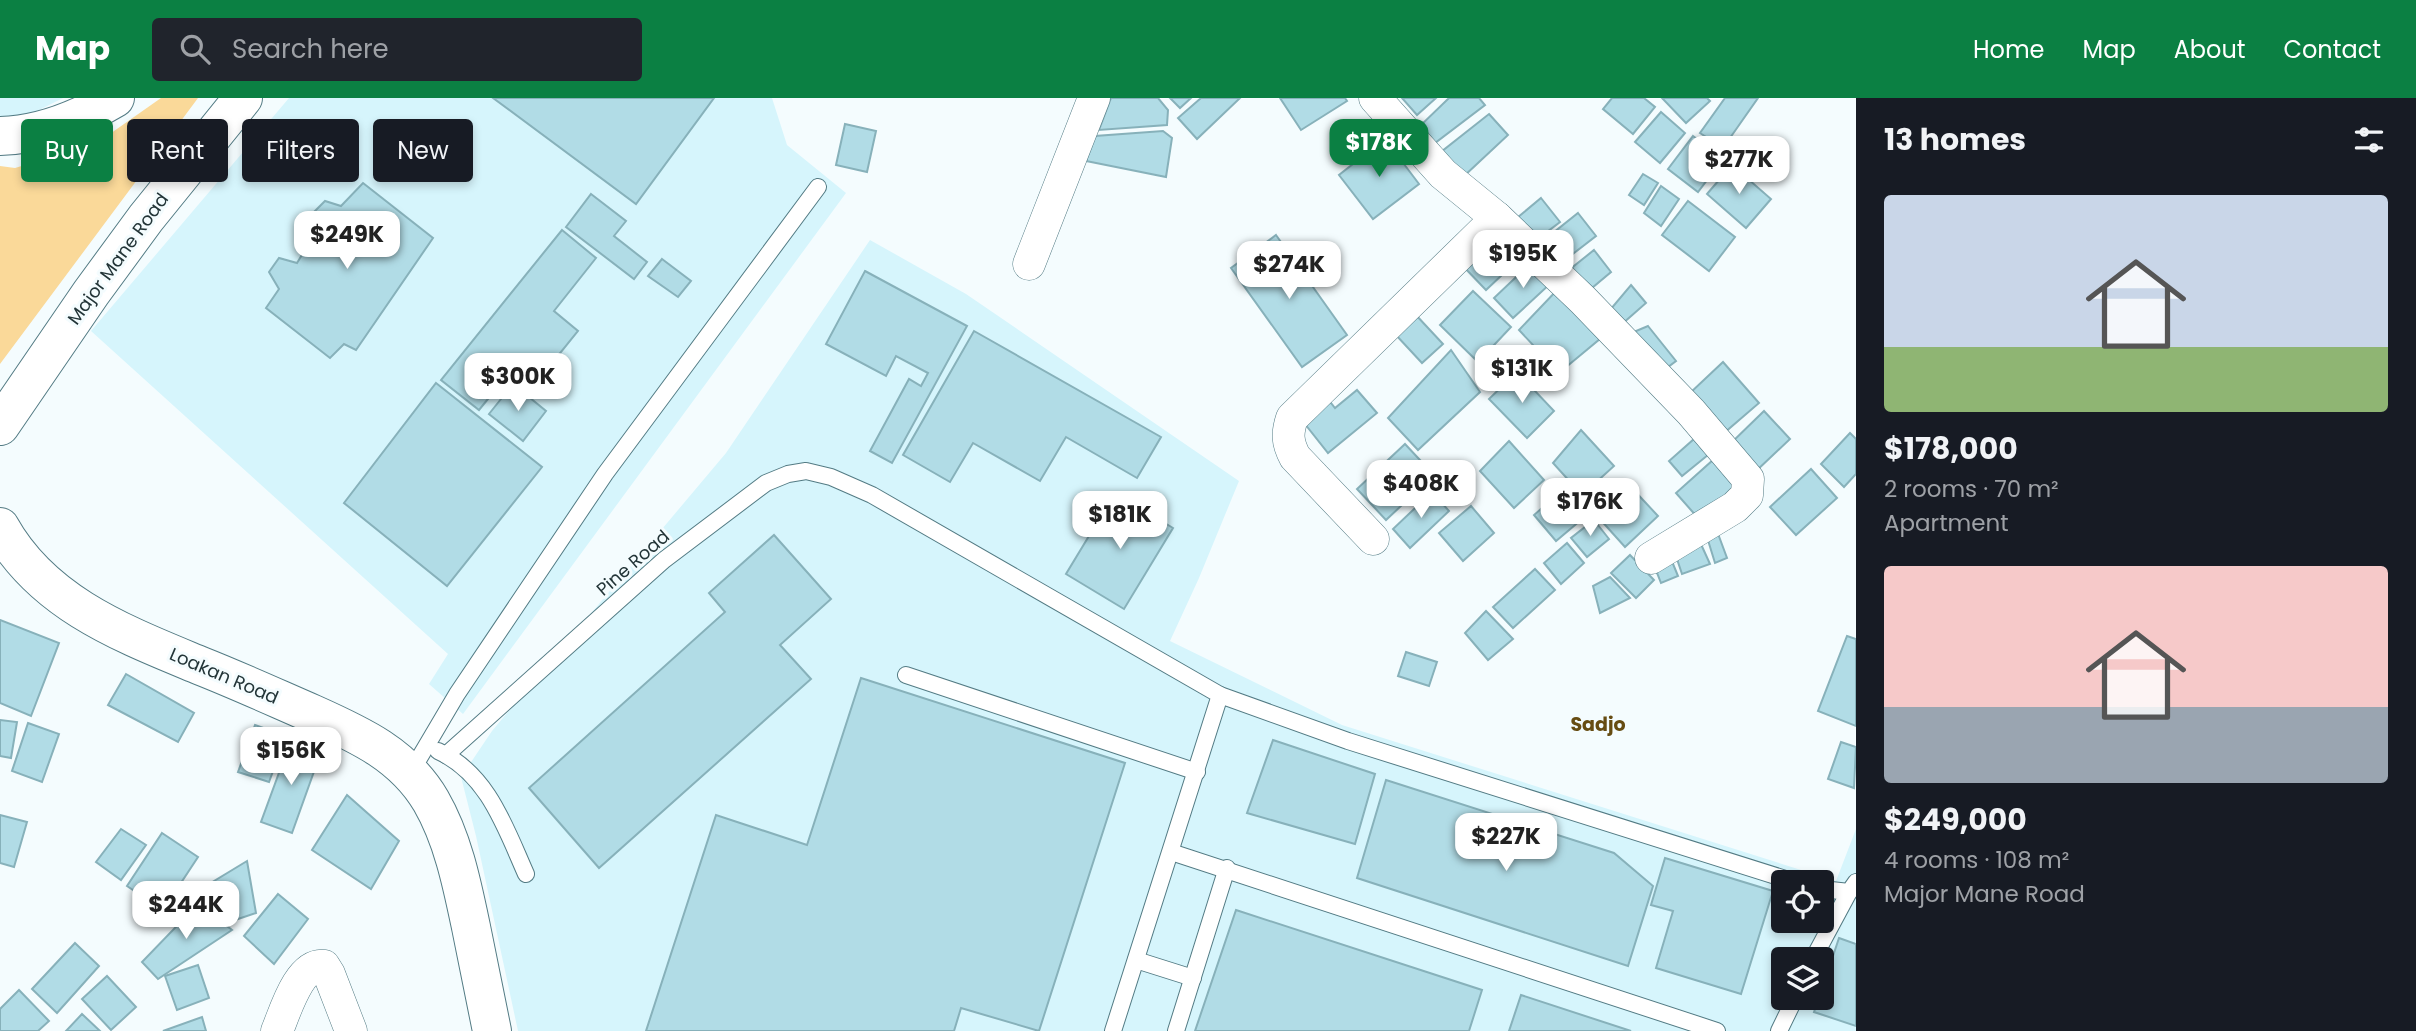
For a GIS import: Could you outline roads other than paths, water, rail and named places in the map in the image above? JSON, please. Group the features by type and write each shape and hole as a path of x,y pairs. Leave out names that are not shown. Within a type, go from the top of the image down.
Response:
{"main road":[{"path":"0,136 55,127 115,98"},
{"name":"Major Mane Road","path":"0,426 146,218 243,98"},
{"name":"Loakan Road","path":"0,527 7,540 41,581 80,610 120,633 249,685 357,734 388,752 419,759 431,802 458,864 492,1031"}],"street":[{"path":"1029,264 1094,98"},
{"path":"1375,98 1443,174 1497,218 1583,300 1691,412 1748,480 1747,495 1735,507 1651,558"},
{"path":"1373,539 1295,457 1288,444 1292,418 1497,218"},
{"path":"277,1031 299,981 311,968 318,965 324,966 329,974 351,1031"}],"lane":[{"path":"419,759 457,694 605,474 818,187"},
{"name":"Pine Road","path":"446,755 664,560 766,483 788,474 806,471 831,477 872,495 1220,695 1348,741 1771,874"},
{"path":"906,675 1197,772"},
{"path":"1113,1031 1220,695"},
{"path":"419,759 446,755 477,779 487,792 526,874"},
{"path":"1171,852 1227,868 1717,1031"},
{"path":"1176,1031 1227,868"},
{"path":"1834,888 1852,887"},
{"path":"1820,947 1852,887"},
{"path":"1136,960 1193,978"},
{"path":"1779,1031 1789,1010"}],"district":[{"name":"Sadjo","path":"1598,724"}]}
